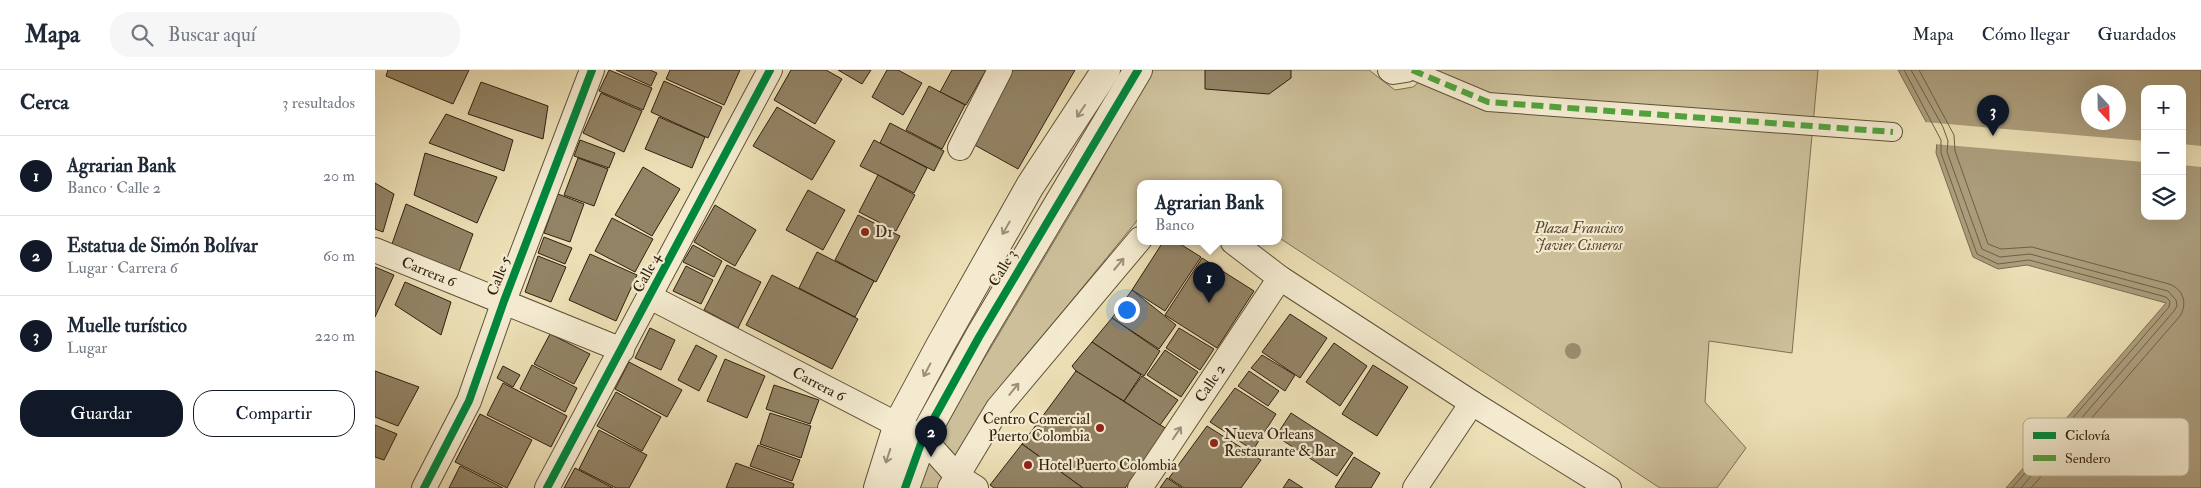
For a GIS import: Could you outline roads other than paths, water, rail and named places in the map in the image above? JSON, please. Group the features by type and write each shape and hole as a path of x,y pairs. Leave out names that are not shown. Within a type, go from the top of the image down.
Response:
{"street":[{"name":"Calle 5","path":"424,488 469,401 504,301 592,70"},
{"name":"Calle 4","path":"547,488 770,70"},
{"path":"959,148 1000,70"},
{"name":"Calle 3","path":"878,488 898,424 1030,186 1106,70"},
{"name":"Calle 3","path":"905,488 923,438 1017,269 1139,70"},
{"path":"1402,70 1488,102 1893,132"},
{"path":"961,484 998,408 1137,243"},
{"path":"1237,245 1280,278 1472,403 1609,488"},
{"name":"Carrera 6","path":"375,250 622,350"},
{"name":"Calle 2","path":"1140,488 1280,278"},
{"name":"Carrera 6","path":"650,297 923,438 961,484"},
{"path":"1415,488 1472,403"}],"water":[{"path":"1898,70 2201,70 2201,488 2006,488 2023,468 2023,476 2189,476 2189,418 2067,418 2166,303 2027,265 1998,269 1973,257 1936,153 1937,142"}],"place":[{"name":"Muelle turístico","path":"1993,136"},
{"name":"D1","path":"865,232"},
{"name":"Agrarian Bank","path":"1209,303"},
{"name":"Centro Comercial Puerto Colombia","path":"1100,428"},
{"name":"Nueva Orleans Restaurante & Bar","path":"1214,443"},
{"name":"Estatua de Simón Bolívar","path":"931,457"},
{"name":"Hotel Puerto Colombia","path":"1028,465"}],"park label":[{"name":"Plaza Francisco Javier Cisneros","path":"1579,236"}]}
